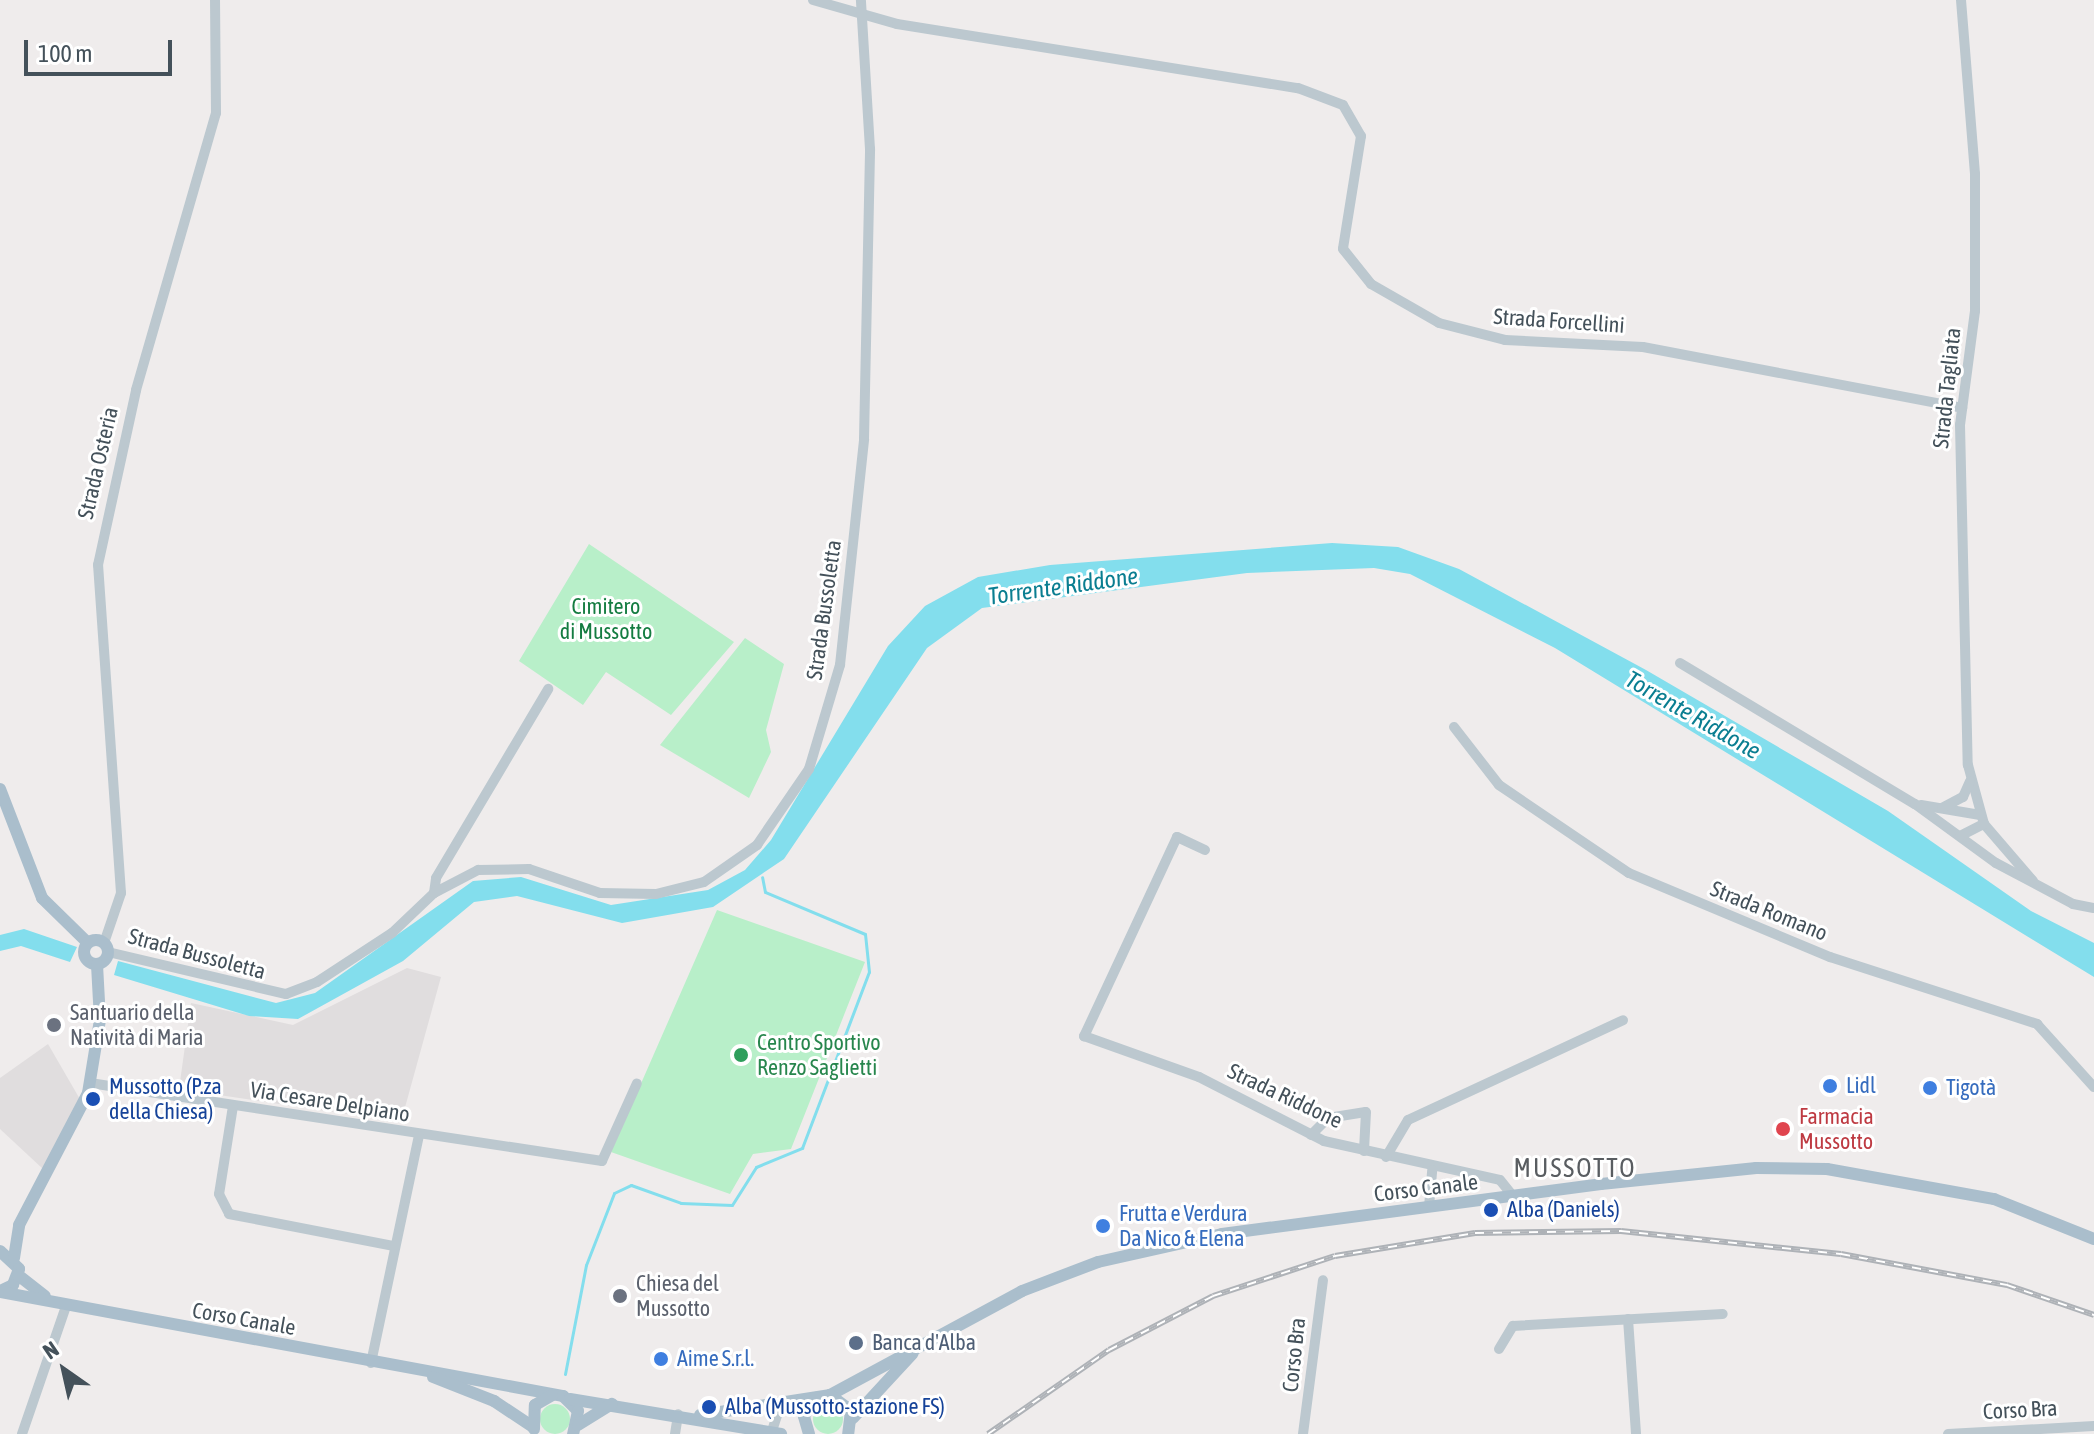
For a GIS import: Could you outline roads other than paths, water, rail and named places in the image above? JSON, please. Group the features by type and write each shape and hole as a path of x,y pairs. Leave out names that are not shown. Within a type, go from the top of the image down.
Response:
{"main road":[{"path":"0,789 42,898 88,943 106,947 97,965 101,996 90,1083 19,1225 0,1248 14,1258"},
{"path":"88,943 84,957 97,965"},
{"name":"Corso Canale","path":"816,1398 830,1395 1022,1291 1098,1262 1222,1234 1716,1171 1827,1169 1994,1199 2094,1239"},
{"path":"0,1291 18,1275 14,1258 19,1225"},
{"name":"Corso Canale","path":"18,1275 66,1306"},
{"name":"Corso Canale","path":"0,1291 66,1306 570,1399"},
{"name":"Corso Canale","path":"851,1428 880,1384 919,1347"},
{"name":"Corso Canale","path":"415,1370 494,1401 535,1431"},
{"path":"535,1431 535,1405 555,1394"},
{"path":"830,1395 848,1404 851,1428"},
{"path":"684,1415 780,1406 816,1398"},
{"path":"809,1434 804,1416 816,1398"},
{"path":"612,1404 575,1431 570,1399 612,1404 684,1415 781,1434"}],"street":[{"name":"Strada Osteria","path":"106,947 121,893 98,565 136,390 216,113 215,0"},
{"name":"Strada Forcellini","path":"813,0 856,17 1223,74 1343,105 1361,136 1343,249 1371,284 1439,323 1505,340 1643,347 1962,408"},
{"path":"856,17 861,0"},
{"name":"Strada Tagliata","path":"1961,0 1975,297 1962,408 1970,781 1982,820 2033,881"},
{"name":"Strada Bussoletta","path":"106,947 286,994 392,933 434,893 498,867 634,895 704,882 757,845 809,769 840,665 864,439 870,149 856,17"},
{"name":"Strada Tagliata","path":"1680,663 1915,804 2033,881 2094,908"},
{"name":"Strada Bussoletta","path":"434,893 436,878 548,689"},
{"name":"Strada Romano","path":"1454,727 1499,785 1629,873 1830,957 2037,1024 2094,1087"},
{"path":"1940,809 1963,797 1970,781"},
{"name":"Strada Tagliata","path":"1915,804 1982,820"},
{"path":"1960,836 1982,820"},
{"name":"Strada Riddone","path":"1205,850 1177,837 1084,1036 1199,1077 1311,1135 1432,1170 1500,1180 1514,1197"},
{"path":"1386,1157 1408,1120 1623,1020"},
{"name":"Via Cesare Delpiano","path":"90,1083 419,1136 602,1161 637,1083"},
{"name":"Via Cesare Delpiano","path":"233,1106 219,1194 229,1214 393,1246"},
{"path":"1311,1135 1328,1118 1366,1112 1364,1151"},
{"name":"Via Cesare Delpiano","path":"371,1363 393,1246 419,1136"},
{"path":"1429,1207 1432,1170"},
{"name":"Corso Bra","path":"1303,1434 1323,1280"},
{"path":"22,1434 66,1306"},
{"path":"1499,1349 1513,1326 1723,1314"},
{"path":"1628,1319 1636,1434"},
{"path":"880,1384 882,1367"},
{"path":"772,1434 780,1406"},
{"path":"675,1434 684,1415"},
{"name":"Corso Bra","path":"1948,1434 2094,1426"}],"water":[{"name":"Torrente Riddone","path":"1332,543 1398,547 1459,569 1646,670 1888,811 2031,911 2094,943 2094,977 1555,648 1410,574 1374,568 1247,573 982,608 927,648 784,859 713,907 622,923 517,896 474,902 403,961 298,1019 249,1016 114,975 118,961 276,1003 315,993 473,881 521,877 611,905 708,890 745,870 771,840 888,646 925,606 978,577 1050,565"},
{"path":"24,929 77,947 70,962 21,946 0,951 0,935"}],"waterway":[{"path":"565,1374 586,1265 614,1193 631,1185 681,1203 732,1205 756,1167 802,1148 869,972 865,934 765,892 762,877"}],"railway":[{"path":"988,1434 1109,1350 1213,1296 1335,1256 1475,1233 1621,1231 1841,1254 2007,1285 2094,1315"}],"place":[{"name":"Santuario della Natività di Maria","path":"54,1025"},
{"name":"Centro Sportivo Renzo Saglietti","path":"741,1055"},
{"name":"Lidl","path":"1830,1086"},
{"name":"Tigotà","path":"1930,1088"},
{"name":"Mussotto (P.za della Chiesa)","path":"93,1099"},
{"name":"Farmacia Mussotto","path":"1783,1129"},
{"name":"Alba (Daniels)","path":"1491,1210"},
{"name":"Frutta e Verdura Da Nico & Elena","path":"1103,1226"},
{"name":"Chiesa del Mussotto","path":"620,1296"},
{"name":"Banca d'Alba","path":"856,1343"},
{"name":"Aime S.r.l.","path":"661,1359"},
{"name":"Alba (Mussotto-stazione FS)","path":"709,1407"}],"district":[{"name":"MUSSOTTO","path":"1575,1169"}],"park label":[{"name":"Cimitero di Mussotto","path":"606,618"}]}
